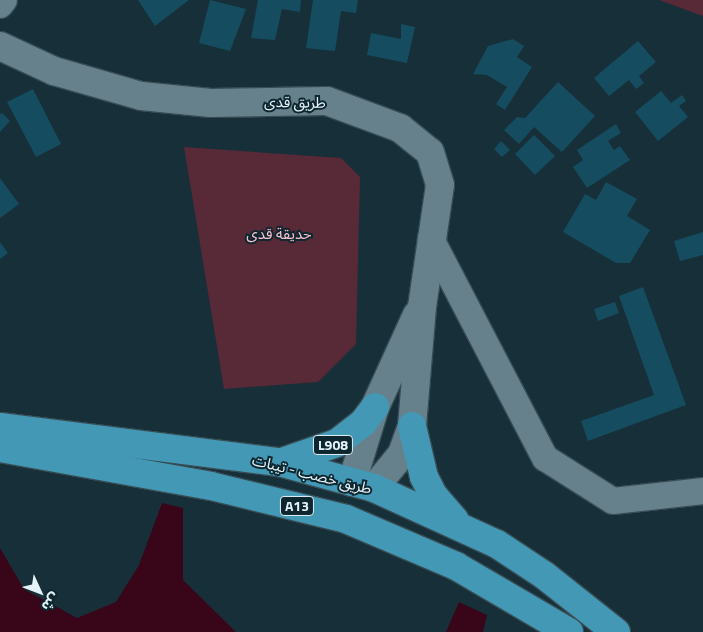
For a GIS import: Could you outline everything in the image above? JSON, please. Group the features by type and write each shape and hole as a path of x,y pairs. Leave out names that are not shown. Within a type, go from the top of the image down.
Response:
{"highway":[{"name":"L908","path":"279,462 337,443 363,423 375,407"},
{"name":"L908","path":"412,426 417,458 424,477 433,495 459,524"},
{"name":"طريق خصب - تيبات","path":"0,427 279,462 459,524 544,575 616,632"},
{"name":"A13","path":"0,448 202,484 312,509 378,531 456,566 569,632"},
{"path":"312,509 360,490 360,512 378,531"}],"street":[{"path":"0,5 4,0"},
{"name":"طريق قدى","path":"0,46 54,71 141,96 211,103 327,100 400,128 430,152 440,185 422,307 412,426 398,460 360,490"},
{"path":"432,239 545,458 613,501 703,491"},
{"name":"طريق قدى","path":"360,490 375,407 422,307"}],"green space":[{"path":"659,0 703,0 703,16"},
{"name":"حديقة قدى","path":"184,147 341,158 360,177 356,344 318,382 224,389"}],"shaded area":[{"path":"162,503 183,508 183,580 236,632 0,632 0,548 24,589 77,618 116,602 139,565"},
{"path":"459,602 487,615 483,632 446,632"}],"building":[{"path":"138,0 189,0 155,26"},
{"path":"210,0 246,9 230,51 199,43"},
{"path":"258,0 301,0 300,12 282,9 275,40 251,38"},
{"path":"313,0 358,0 356,13 341,11 335,51 306,48"},
{"path":"401,24 415,27 407,63 367,55 371,33 401,39"},
{"path":"513,39 524,46 517,57 532,67 505,110 496,104 507,87 487,75 473,74 488,46"},
{"path":"638,41 656,62 639,76 644,83 636,89 629,80 609,96 594,78"},
{"path":"558,82 595,116 562,152 534,127 519,144 504,130 517,117 525,118"},
{"path":"33,89 61,144 36,157 7,102"},
{"path":"661,91 671,103 682,95 686,101 679,106 688,117 658,141 635,112"},
{"path":"2,113 10,121 0,132 0,114"},
{"path":"616,124 621,133 608,141 614,150 620,146 630,160 587,188 573,167 583,160 577,150"},
{"path":"534,135 555,156 535,175 515,154"},
{"path":"501,141 510,150 502,157 494,149"},
{"path":"0,178 19,204 0,218"},
{"path":"606,182 637,199 627,216 650,230 630,263 616,263 563,232 585,194 596,200"},
{"path":"703,232 703,255 680,261 674,241"},
{"path":"0,242 8,253 0,259"},
{"path":"643,287 686,405 588,441 581,421 654,395 619,296"},
{"path":"615,302 619,313 598,321 594,309"}]}
